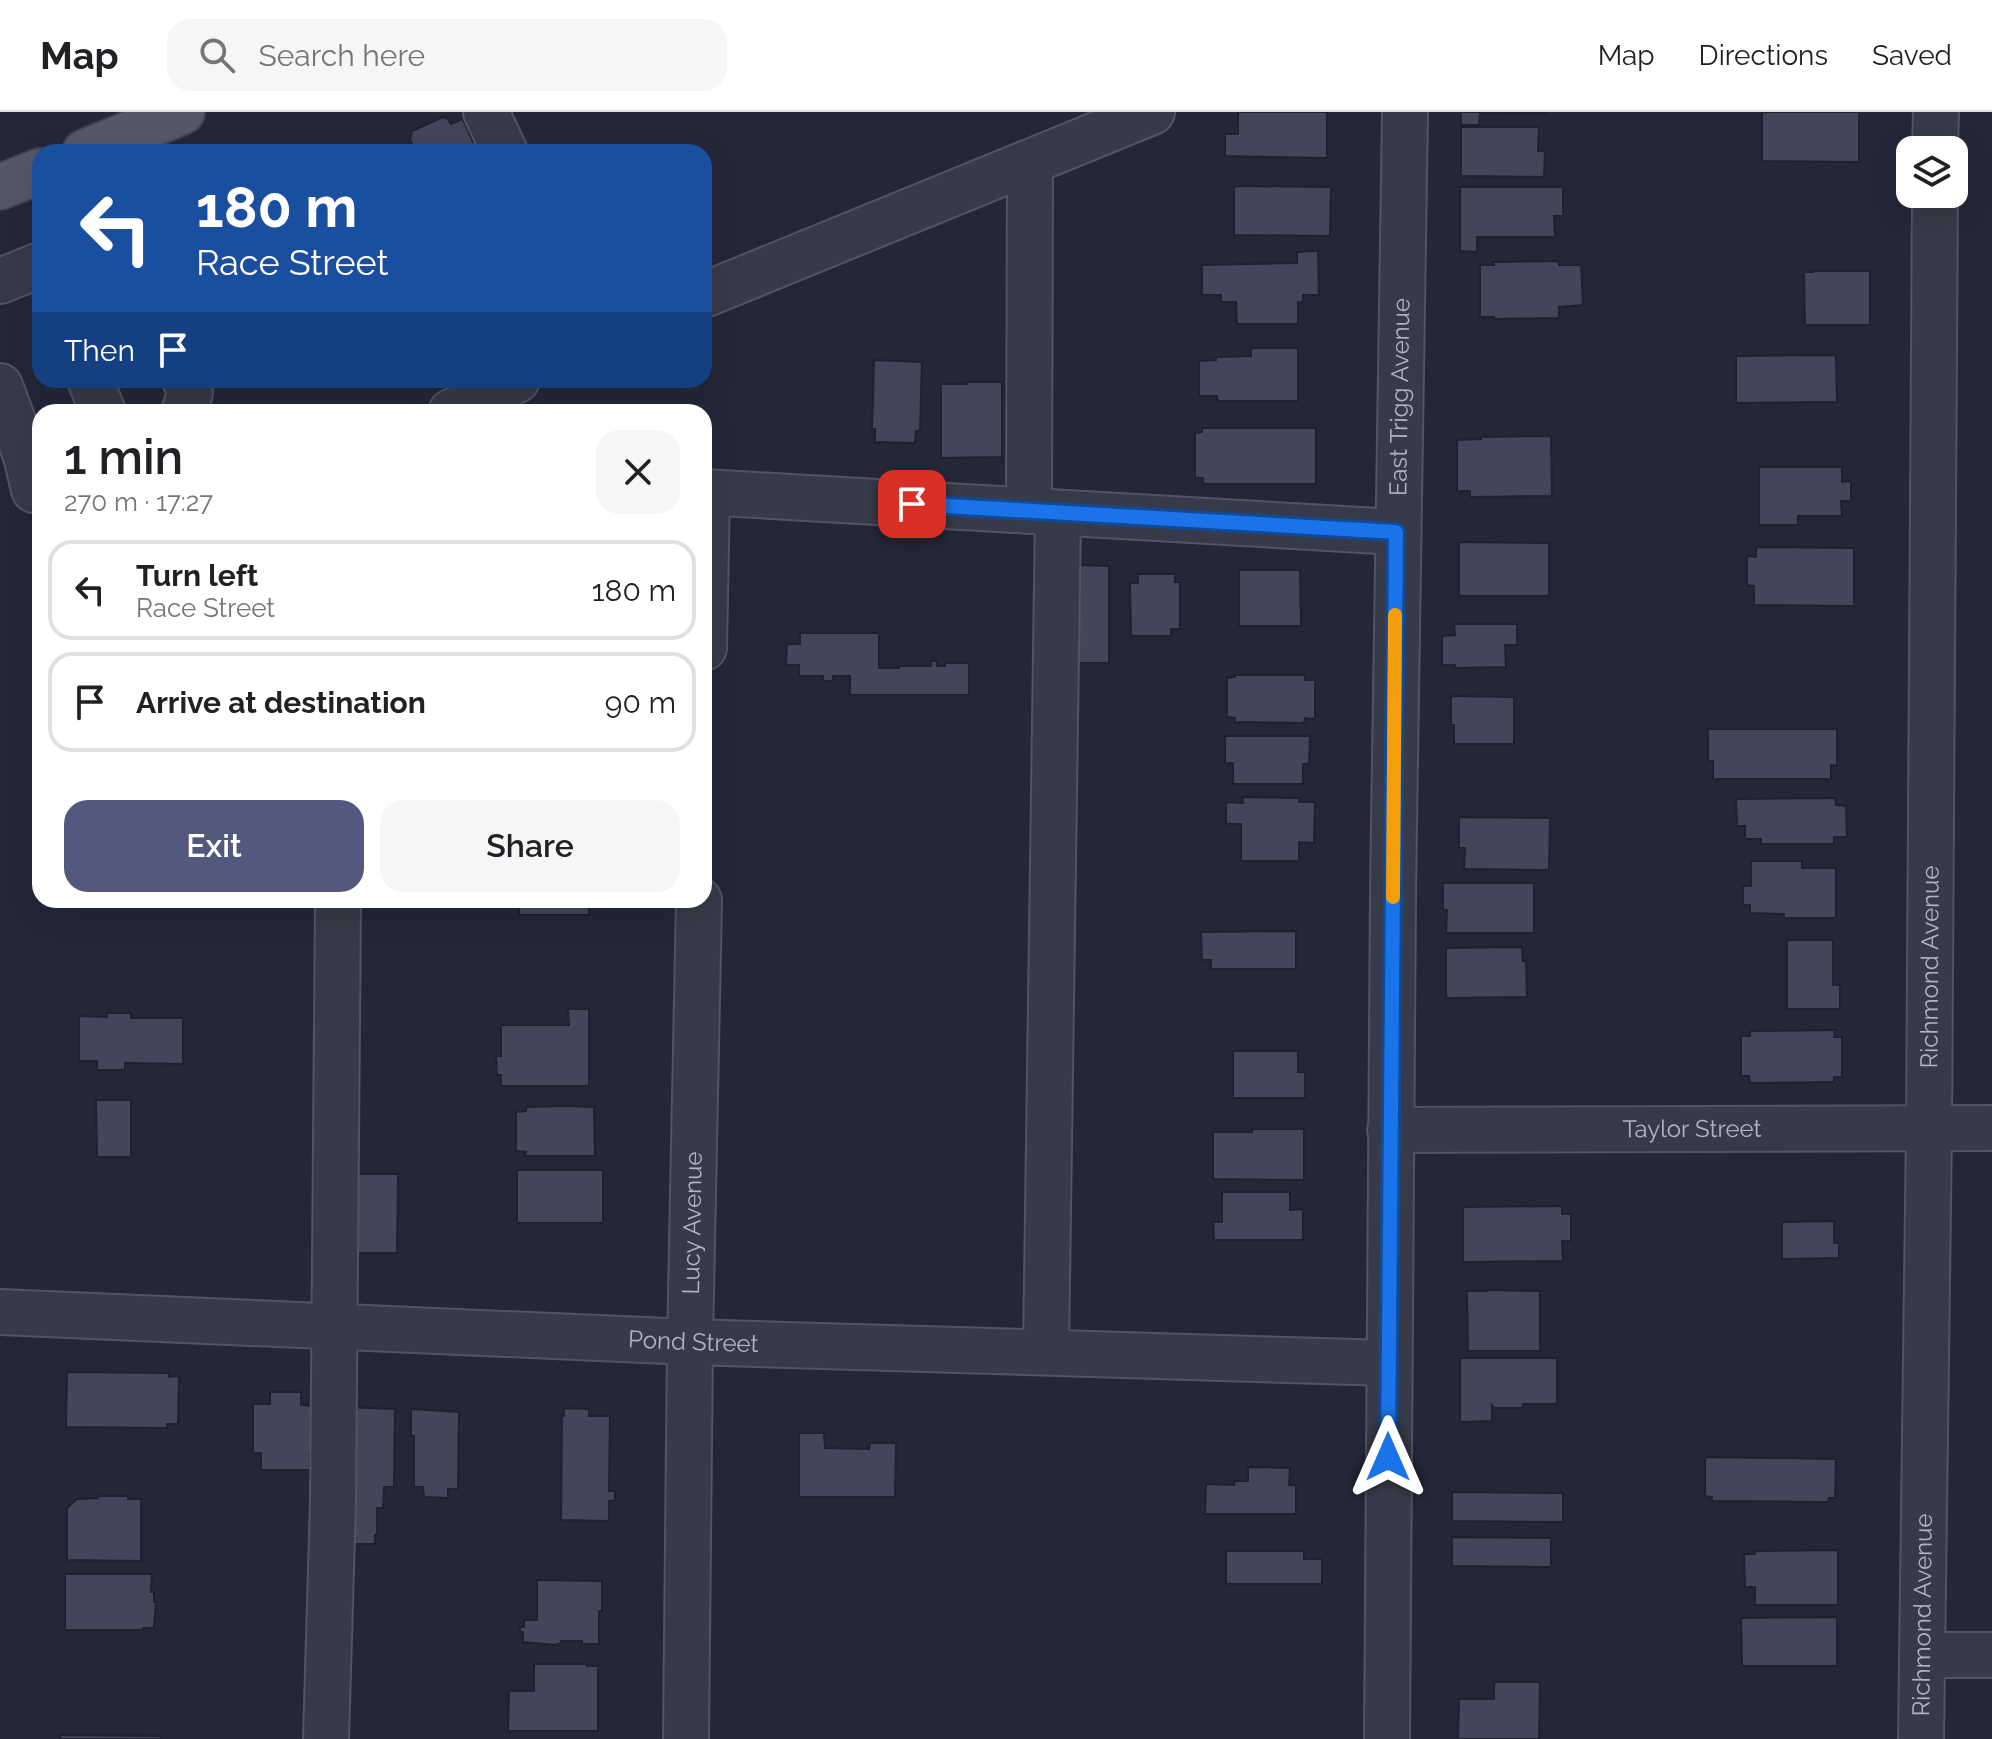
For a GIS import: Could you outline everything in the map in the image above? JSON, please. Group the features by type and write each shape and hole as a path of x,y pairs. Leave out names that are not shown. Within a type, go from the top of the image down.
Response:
{"main road":[{"path":"104,144 182,112"},
{"path":"0,187 32,174"}],"street":[{"path":"486,112 501,144"},
{"path":"712,292 1152,112"},
{"name":"East Trigg Avenue","path":"1387,1739 1396,532 1405,112"},
{"path":"1935,136 1936,112"},
{"path":"1030,162 1043,512 1046,1351"},
{"name":"Richmond Avenue","path":"1921,1739 1929,1129 1935,208"},
{"path":"0,281 32,268"},
{"path":"0,386 26,456 25,490"},
{"path":"468,404 500,388"},
{"path":"712,492 1396,532"},
{"path":"326,1739 333,1501 338,908"},
{"name":"Lucy Avenue","path":"686,1739 699,908"},
{"name":"Taylor Street","path":"1390,1130 1992,1128"},
{"name":"Pond Street","path":"0,1312 690,1342 1389,1363"},
{"path":"1922,1655 1992,1655"}],"building":[{"path":"1238,112 1327,112 1327,158 1225,156 1225,134 1238,134"},
{"path":"1461,112 1546,114 1480,113 1479,125 1461,125"},
{"path":"1762,112 1859,112 1859,162 1762,161"},
{"path":"443,117 451,124 463,119 476,144 412,144 412,131"},
{"path":"1461,127 1539,127 1538,151 1545,151 1544,177 1461,176"},
{"path":"1234,186 1331,187 1330,236 1234,235"},
{"path":"1460,187 1563,187 1563,216 1554,216 1555,237 1477,237 1477,252 1460,251"},
{"path":"1318,251 1319,295 1303,295 1303,302 1298,302 1298,324 1237,324 1236,302 1221,302 1221,295 1202,295 1202,265 1297,263 1297,252"},
{"path":"1559,261 1559,265 1581,265 1583,305 1559,307 1559,318 1480,317 1480,265"},
{"path":"1870,271 1870,325 1805,325 1804,272"},
{"path":"1251,348 1298,348 1298,401 1218,401 1217,396 1199,396 1199,361 1251,356"},
{"path":"1836,355 1837,402 1736,403 1736,356"},
{"path":"874,360 922,362 920,431 916,431 915,443 875,442 875,429 872,429"},
{"path":"1002,382 1002,457 941,458 941,384"},
{"path":"1202,428 1316,428 1316,484 1203,484 1203,478 1195,478 1195,433 1202,432"},
{"path":"1551,436 1552,496 1470,497 1470,491 1457,491 1457,440"},
{"path":"1759,467 1842,467 1842,482 1851,481 1851,501 1841,501 1842,516 1798,516 1798,525 1759,525"},
{"path":"1459,542 1549,543 1549,596 1459,596"},
{"path":"1756,547 1854,548 1854,606 1754,605 1754,586 1747,585 1747,556 1756,557"},
{"path":"1079,565 1109,566 1109,663 1078,663"},
{"path":"1239,570 1300,570 1301,626 1239,626"},
{"path":"1138,574 1175,574 1175,582 1180,582 1180,629 1171,629 1171,636 1131,636 1130,583 1138,583"},
{"path":"1454,624 1517,624 1517,645 1505,645 1506,667 1455,668 1455,665 1442,665 1442,636 1455,635"},
{"path":"800,633 879,633 879,668 931,666 931,661 937,661 937,666 969,663 969,695 850,695 850,676 833,676 833,681 823,681 823,676 799,676 799,665 786,665 787,644 800,644"},
{"path":"1235,675 1305,675 1305,680 1315,680 1315,719 1305,718 1304,723 1235,722 1235,718 1227,717 1227,678"},
{"path":"1451,696 1514,697 1514,744 1454,744"},
{"path":"1708,729 1837,729 1837,766 1831,765 1831,779 1713,779 1713,761 1708,761"},
{"path":"1225,736 1310,736 1309,764 1303,764 1303,784 1233,784 1233,763 1225,763"},
{"path":"1242,797 1300,798 1299,802 1315,802 1314,843 1299,842 1299,861 1241,861 1241,824 1226,824 1226,802 1243,803"},
{"path":"1835,798 1836,805 1846,806 1847,837 1834,837 1834,844 1761,844 1761,839 1745,839 1745,826 1737,826 1736,799"},
{"path":"1459,817 1550,818 1549,870 1464,869 1465,848 1459,848"},
{"path":"1751,861 1802,861 1802,868 1836,868 1836,918 1784,918 1784,914 1750,913 1750,905 1743,905 1743,886 1751,886"},
{"path":"1443,883 1534,883 1534,933 1446,933"},
{"path":"519,908 589,908 589,915 519,915"},
{"path":"1296,931 1296,969 1211,969 1211,960 1202,960 1201,932"},
{"path":"1787,940 1833,940 1833,985 1840,985 1840,1009 1787,1009"},
{"path":"1522,947 1523,961 1526,961 1527,997 1446,998 1446,948"},
{"path":"568,1009 589,1009 589,1086 501,1086 496,1056 501,1056 501,1025 569,1025"},
{"path":"107,1013 131,1013 131,1018 183,1018 183,1064 125,1063 125,1070 97,1070 97,1061 79,1061 79,1016 107,1017"},
{"path":"1835,1030 1834,1037 1842,1037 1842,1077 1834,1077 1834,1082 1750,1083 1749,1076 1741,1076 1741,1036 1750,1036 1750,1031"},
{"path":"1233,1051 1298,1051 1298,1072 1305,1072 1305,1098 1233,1098"},
{"path":"96,1100 131,1100 131,1157 97,1157"},
{"path":"526,1107 594,1107 595,1156 525,1156 526,1152 516,1151 516,1112 526,1111"},
{"path":"1252,1129 1304,1129 1304,1180 1213,1179 1213,1132 1252,1132"},
{"path":"517,1170 603,1170 603,1223 517,1223"},
{"path":"354,1174 398,1174 397,1253 353,1253"},
{"path":"1222,1192 1290,1192 1290,1210 1303,1209 1303,1240 1214,1240 1213,1222 1222,1222"},
{"path":"1562,1206 1562,1214 1571,1214 1571,1241 1562,1241 1563,1261 1463,1262 1463,1207"},
{"path":"1834,1221 1834,1243 1839,1243 1839,1258 1782,1259 1782,1222"},
{"path":"1467,1291 1540,1291 1540,1351 1468,1351"},
{"path":"1460,1358 1557,1358 1557,1404 1523,1404 1522,1408 1494,1408 1492,1405 1492,1421 1460,1422"},
{"path":"67,1372 169,1373 169,1377 179,1376 178,1424 167,1424 167,1428 66,1427"},
{"path":"270,1392 301,1392 301,1405 317,1406 317,1454 310,1454 310,1470 261,1470 261,1453 253,1453 253,1404 270,1404"},
{"path":"346,1407 395,1409 394,1487 384,1487 383,1508 377,1508 375,1544 348,1544"},
{"path":"564,1408 589,1409 589,1416 610,1416 609,1491 615,1491 615,1500 609,1501 609,1521 561,1520"},
{"path":"411,1409 459,1412 458,1489 448,1489 448,1498 424,1497 423,1487 414,1487"},
{"path":"799,1433 824,1433 825,1448 869,1449 870,1443 896,1443 895,1497 799,1497"},
{"path":"1705,1457 1836,1459 1835,1498 1829,1498 1828,1502 1712,1501 1712,1497 1705,1496"},
{"path":"1248,1467 1290,1468 1289,1485 1296,1485 1296,1514 1205,1514 1206,1484 1234,1485 1235,1481 1248,1481"},
{"path":"1452,1492 1563,1493 1563,1522 1452,1521"},
{"path":"98,1496 141,1499 141,1561 67,1560 67,1508 77,1499"},
{"path":"1452,1537 1551,1538 1551,1567 1452,1566"},
{"path":"1838,1550 1838,1605 1755,1605 1755,1587 1745,1587 1744,1554 1755,1554 1755,1551"},
{"path":"1226,1551 1304,1551 1304,1559 1322,1559 1322,1584 1226,1584"},
{"path":"65,1574 152,1574 151,1592 154,1592 156,1602 154,1628 65,1630"},
{"path":"537,1580 602,1581 599,1644 582,1644 582,1641 561,1641 555,1645 523,1642 520,1627 524,1627 524,1620 537,1620"},
{"path":"1837,1617 1837,1666 1742,1666 1741,1618"},
{"path":"534,1664 598,1666 598,1731 508,1731 509,1691 534,1691"},
{"path":"1494,1682 1540,1682 1539,1739 1458,1739 1459,1699 1494,1699"},
{"path":"60,1735 161,1736 161,1739 60,1739"}],"slow traffic":[{"path":"1393,897 1395,615"}],"route":[{"path":"912,504 1396,532 1388,1457"}]}
